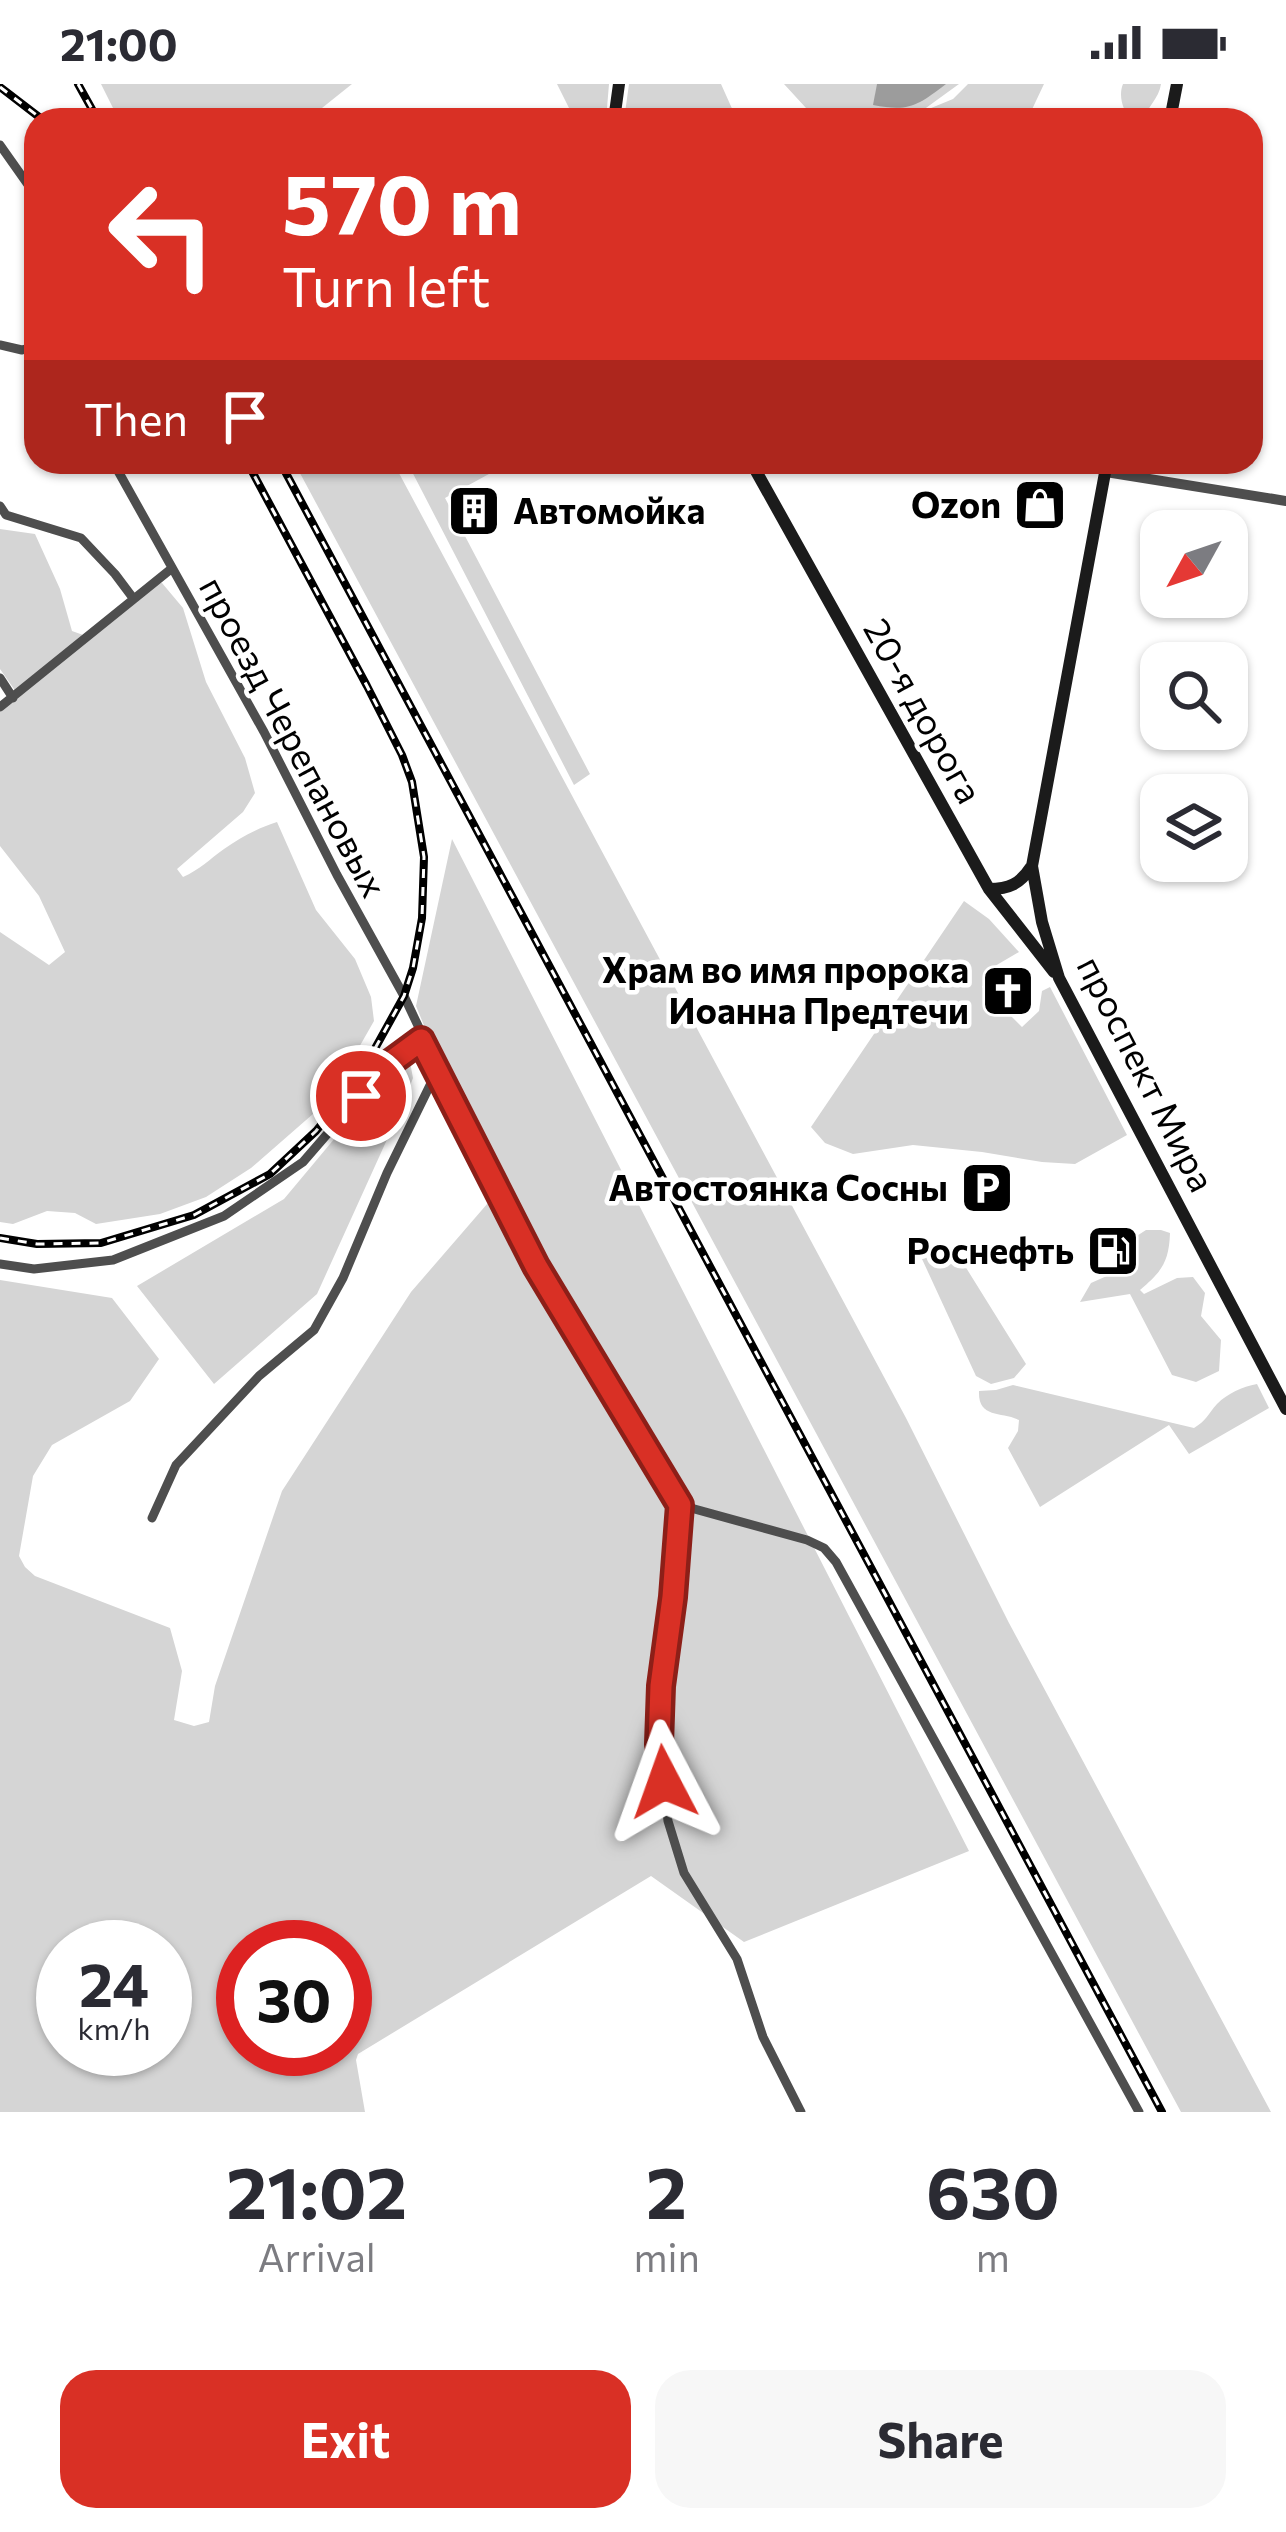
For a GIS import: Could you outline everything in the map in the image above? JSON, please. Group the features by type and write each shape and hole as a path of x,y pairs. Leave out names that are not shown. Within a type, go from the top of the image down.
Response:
{"main road":[{"name":"20-я дорога","path":"758,474 989,890 1059,978"},
{"name":"проспект Мира","path":"1106,474 1032,866 1042,922 1059,978 1286,1409"},
{"path":"989,890 1022,881 1032,866"}],"street":[{"path":"0,145 24,179"},
{"name":"проезд Черепановых","path":"120,474 404,996 436,1071 536,1266 680,1505"},
{"path":"1144,474 1286,501"},
{"path":"0,506 6,515 81,538 133,598"},
{"path":"0,707 171,569"},
{"path":"0,678 13,698"},
{"path":"0,1264 34,1269 113,1261 224,1216 303,1162 387,1065 421,1040"},
{"path":"152,1519 176,1465 259,1376 314,1330 343,1278 436,1071"},
{"path":"801,2112 763,2037 737,1959 684,1873 668,1821 659,1744 661,1686 680,1505 807,1540 824,1548 836,1562 1139,2112"}],"shaded area":[{"path":"101,84 352,84 322,108 113,108"},
{"path":"557,84 609,84 607,108 569,108"},
{"path":"629,84 721,84 732,108 626,108"},
{"path":"784,84 959,84 926,108 806,108"},
{"path":"877,84 946,84 920,102 896,108 873,105"},
{"path":"968,84 1044,84 1033,108 931,108 953,99"},
{"path":"1123,84 1161,84 1150,108 1124,108"},
{"path":"300,474 399,474 906,1418 1009,1623 1271,2112 1181,2112"},
{"path":"413,474 489,474 445,498 590,774 574,785"},
{"path":"0,529 35,534 60,589 72,631 86,636 147,584 162,583 183,608 206,682 245,758 255,793 243,812 177,869 183,877 243,837 277,822 316,910 355,959 371,997 374,1021 329,1100 251,1168 206,1197 160,1214 96,1224 75,1213 47,1211 13,1224 0,1222 0,932 49,965 65,952 39,896 0,846 0,708 13,698 14,689 0,669"},
{"path":"452,839 969,1851 744,1942 651,1876 372,2045 372,1920 216,1920 216,2076 359,2076 365,2112 0,2112 0,1280 112,1298 159,1359 130,1401 52,1445 33,1476 19,1556 35,1576 170,1628 182,1671 174,1720 194,1726 209,1722 215,1686 282,1491 411,1292 494,1196 416,1006"},
{"path":"964,901 989,919 1019,952 995,966 982,987 1022,1027 1039,1011 1042,991 1050,987 1127,1135 1075,1164 913,1145 853,1154 825,1143 811,1127"},
{"path":"410,1062 413,1078 404,1102 317,1294 214,1384 137,1286 284,1199 386,1077 398,1065"},
{"path":"1146,1230 1170,1233 1169,1243 1162,1266 1140,1290 1144,1294 1177,1278 1193,1277 1205,1293 1201,1316 1221,1340 1219,1371 1196,1382 1172,1375 1130,1294 1080,1302 1091,1283 1109,1275 1120,1262 1126,1243"},
{"path":"939,1245 955,1250 1026,1364 1014,1378 991,1384 976,1376 922,1259"},
{"path":"1257,1384 1269,1408 1189,1454 1169,1425 1040,1507 1008,1448 1019,1420 986,1410 979,1391 1013,1385 1194,1428 1226,1397"}],"railway":[{"path":"78,84 91,108"},
{"path":"0,87 27,108"},
{"path":"0,1238 37,1244 101,1243 194,1215 270,1174 316,1131 357,1081 404,996 422,918 424,857 412,782 367,686 253,474"},
{"path":"286,474 1162,2112"}],"place":[{"name":"Ozon","path":"1040,505"},
{"name":"Автомойка","path":"474,511"},
{"name":"Храм во имя пророка Иоанна Предтечи","path":"1008,991"},
{"name":"Автостоянка Сосны","path":"987,1188"},
{"name":"Роснефть","path":"1113,1251"}],"route":[{"path":"361,1096 387,1065 421,1040 536,1266 680,1505 661,1686 659,1744 664,1782"}]}
